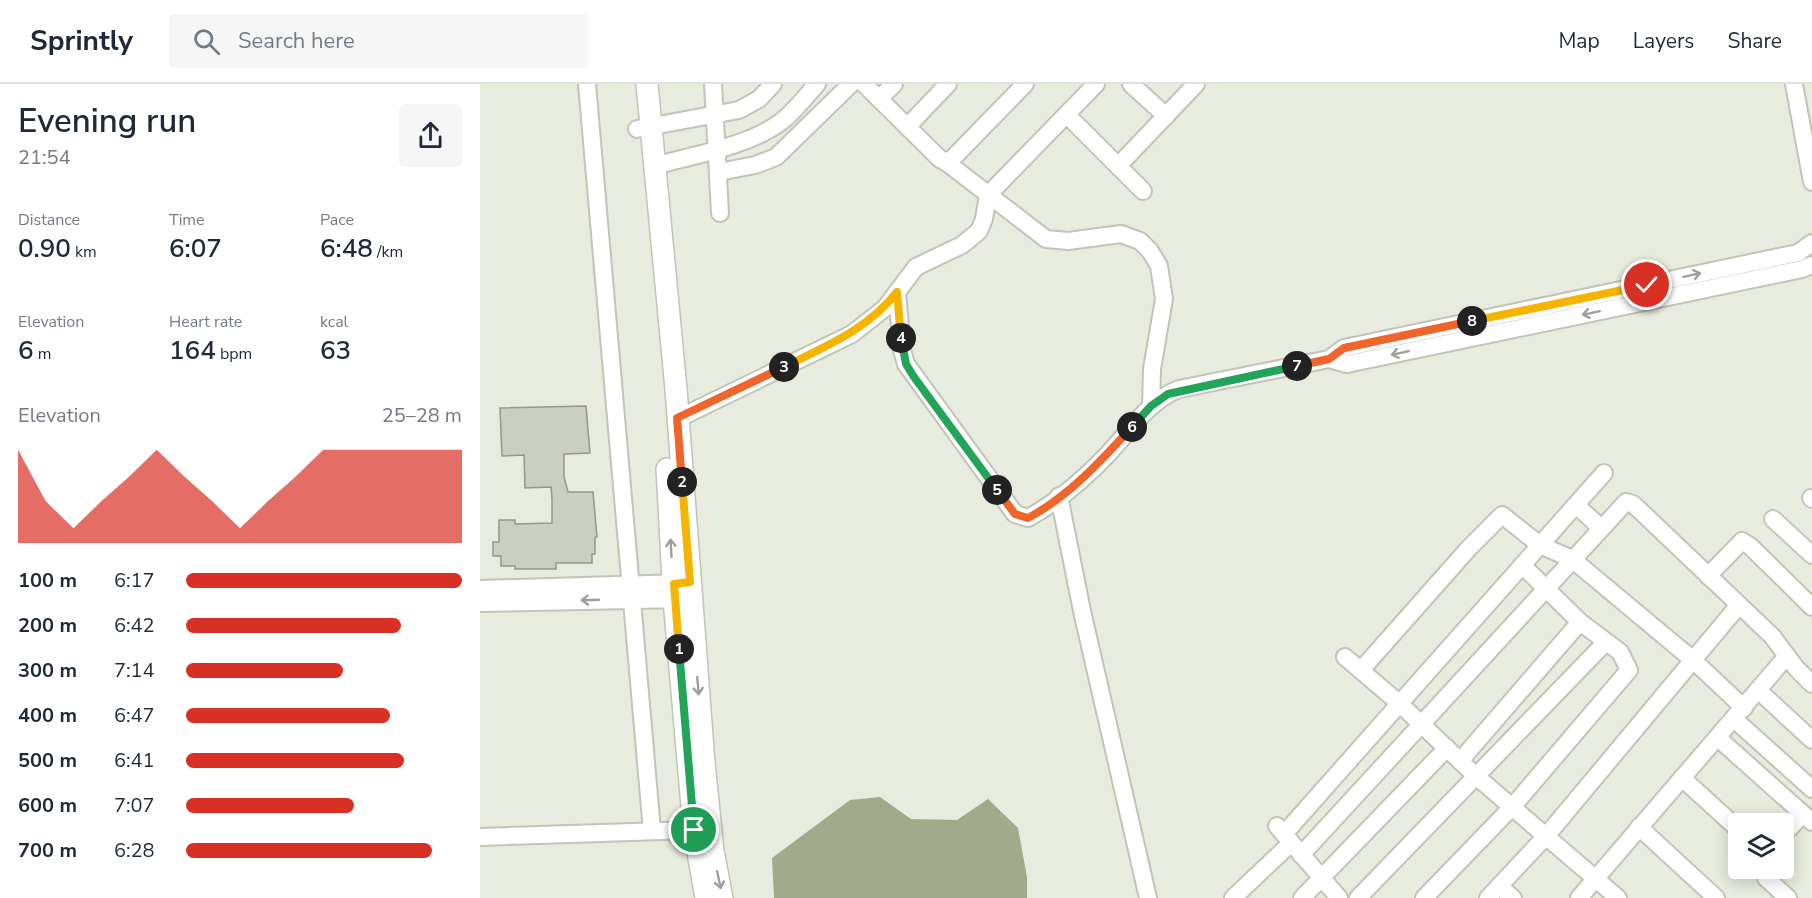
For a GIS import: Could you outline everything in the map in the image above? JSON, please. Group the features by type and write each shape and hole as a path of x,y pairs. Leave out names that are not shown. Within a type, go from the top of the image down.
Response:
{"main road":[{"path":"634,84 654,166 677,418 682,591 694,830 706,898"},
{"path":"647,84 644,128 662,390 682,591 712,843 722,898"}],"street":[{"path":"587,84 652,831"},
{"path":"713,84 720,213"},
{"path":"644,128 739,110 750,105 773,84"},
{"path":"654,166 717,148 768,130 783,121 817,84"},
{"path":"719,172 755,165 776,157 852,84"},
{"path":"864,84 946,162 1046,239 1068,241 1121,234 1140,241 1150,251 1159,266 1164,299 1152,369 1151,406"},
{"path":"879,99 894,84"},
{"path":"907,127 948,84"},
{"path":"946,162 953,158 1025,84"},
{"path":"677,418 852,334 885,308 916,267 962,244 979,231 984,219 988,195 1096,84"},
{"path":"1131,84 1166,116"},
{"path":"1118,166 1196,84"},
{"path":"1794,84 1812,182"},
{"path":"1067,115 1143,191"},
{"path":"897,292 902,350 906,364 1015,514 1028,518 1059,496 1107,455 1151,406 1161,398 1179,390 1329,359 1344,348 1810,252"},
{"path":"1233,898 1288,840 1399,703 1604,473"},
{"path":"1059,496 1082,611 1148,898"},
{"path":"1288,840 1421,724 1626,502 1633,504 1772,636 1812,684"},
{"path":"1576,505 1600,528"},
{"path":"1361,670 1469,548 1502,515 1540,545 1572,559 1693,660 1739,713 1812,789"},
{"path":"1773,519 1812,555"},
{"path":"1708,576 1742,541 1750,546 1812,607"},
{"path":"1424,898 1513,806 1629,670 1620,652 1580,622 1522,565"},
{"path":"480,589 682,591"},
{"path":"480,603 632,592"},
{"path":"1513,898 1494,892 1546,835 1739,605"},
{"path":"1460,761 1580,622"},
{"path":"1358,898 1602,646"},
{"path":"1579,898 1787,656"},
{"path":"1345,657 1399,703 1477,777 1618,898"},
{"path":"1759,691 1812,740"},
{"path":"1718,738 1807,818 1794,827"},
{"path":"1302,898 1446,748"},
{"path":"1682,778 1728,820"},
{"path":"1639,827 1716,898"},
{"path":"480,837 694,830"},
{"path":"1288,840 1339,898"},
{"path":"1767,879 1788,898"}],"shaded area":[{"path":"880,797 911,819 957,820 988,799 1018,828 1027,877 1027,898 774,898 772,858 850,800"}],"building":[{"path":"586,406 590,453 564,454 564,477 568,492 593,492 597,537 595,537 595,554 592,554 592,563 556,563 556,569 515,569 515,566 501,566 501,556 493,556 493,542 499,542 499,520 515,520 515,524 552,523 552,499 551,487 525,488 524,455 502,456 500,408"}],"route":[{"path":"694,830 674,584 690,582 677,418 852,334 885,308 897,292 902,350 906,364 1015,514 1028,518 1094,467 1151,406 1168,394 1329,359 1344,348 1647,285"}]}
